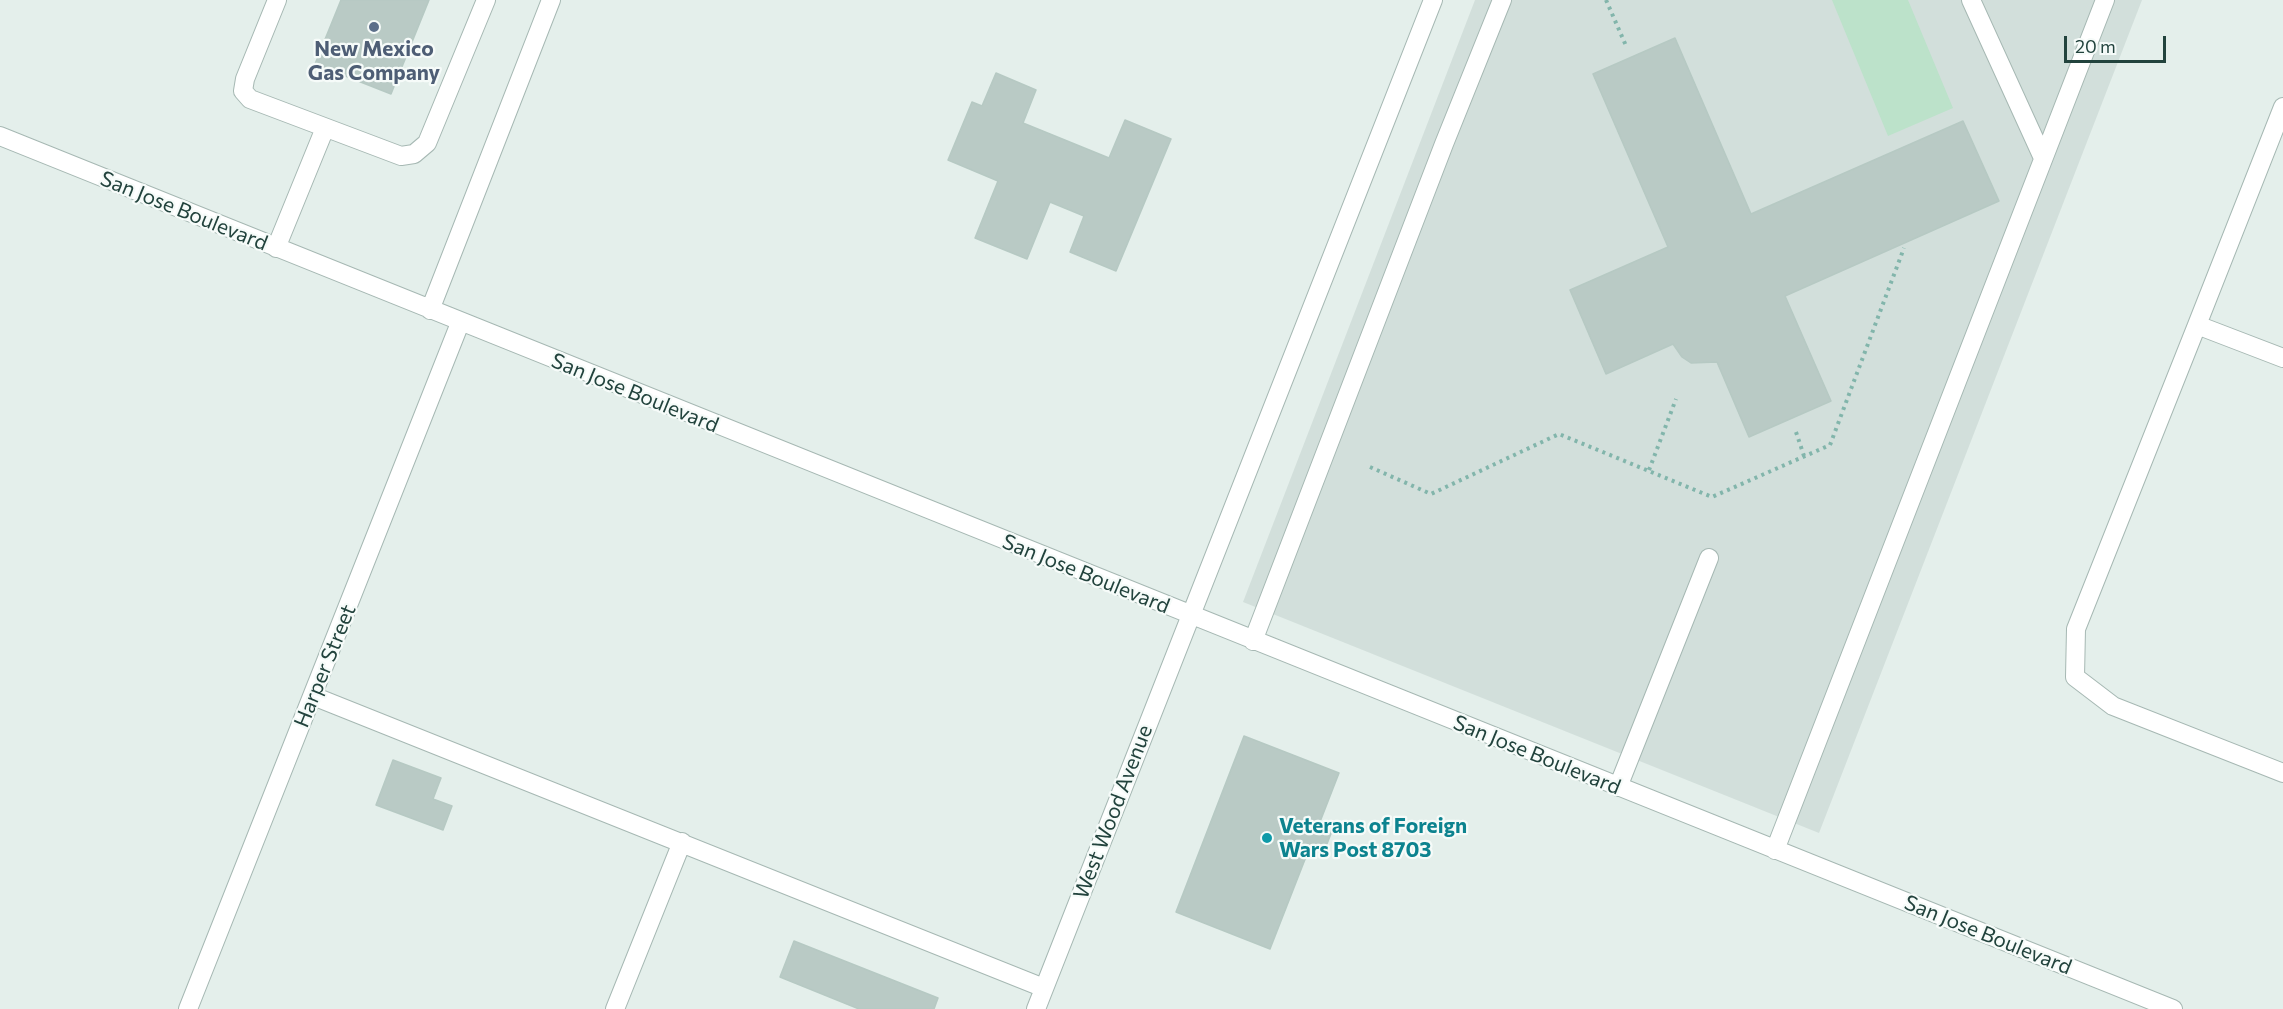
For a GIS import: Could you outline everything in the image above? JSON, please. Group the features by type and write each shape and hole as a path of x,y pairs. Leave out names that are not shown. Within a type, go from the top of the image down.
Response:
{"street":[{"path":"277,0 245,79 243,91 250,99 401,156 414,154 427,143 486,0"},
{"path":"430,310 551,0"},
{"name":"West Wood Avenue","path":"1036,1009 1189,615 1433,0"},
{"path":"1253,641 1444,144 1502,0"},
{"path":"1971,0 2043,158"},
{"path":"1775,850 2105,0"},
{"path":"2283,107 2076,629 2075,677 2113,706 2283,773"},
{"path":"276,248 325,128"},
{"name":"San Jose Boulevard","path":"0,136 460,323 2173,1009"},
{"name":"Harper Street","path":"189,1009 460,323"},
{"path":"2197,325 2283,358"},
{"path":"1618,787 1709,558"},
{"path":"313,696 1044,988"},
{"path":"615,1009 682,842"}],"path":[{"path":"1606,0 1627,48"},
{"path":"1370,467 1431,494 1559,434 1712,497 1830,444 1904,248"},
{"path":"1649,470 1676,399"},
{"path":"1796,432 1804,456"}],"shaded area":[{"path":"1475,0 2142,0 1819,833 1243,602"}],"green space":[{"path":"1832,0 1908,0 1953,108 1888,136"}],"building":[{"name":"New Mexico Gas Company","path":"341,0 429,0 391,94 315,64"},
{"path":"1675,38 1751,214 1963,121 1999,201 1785,296 1831,401 1749,437 1717,362 1691,363 1682,357 1673,344 1606,374 1570,290 1668,247 1593,74"},
{"path":"996,73 1036,90 1023,123 1109,158 1125,120 1171,139 1116,271 1070,252 1084,216 1050,202 1027,259 975,238 998,181 948,160 972,102 982,106"},
{"name":"Veterans of Foreign Wars Post 8703","path":"1244,736 1339,773 1318,827 1332,831 1325,849 1311,844 1270,949 1176,912"},
{"path":"393,760 441,778 433,799 452,806 443,830 376,805"},
{"path":"794,941 938,998 934,1009 859,1009 780,977"}],"place":[{"name":"New Mexico Gas Company","path":"374,27"},
{"name":"Veterans of Foreign Wars Post 8703","path":"1267,838"}]}
